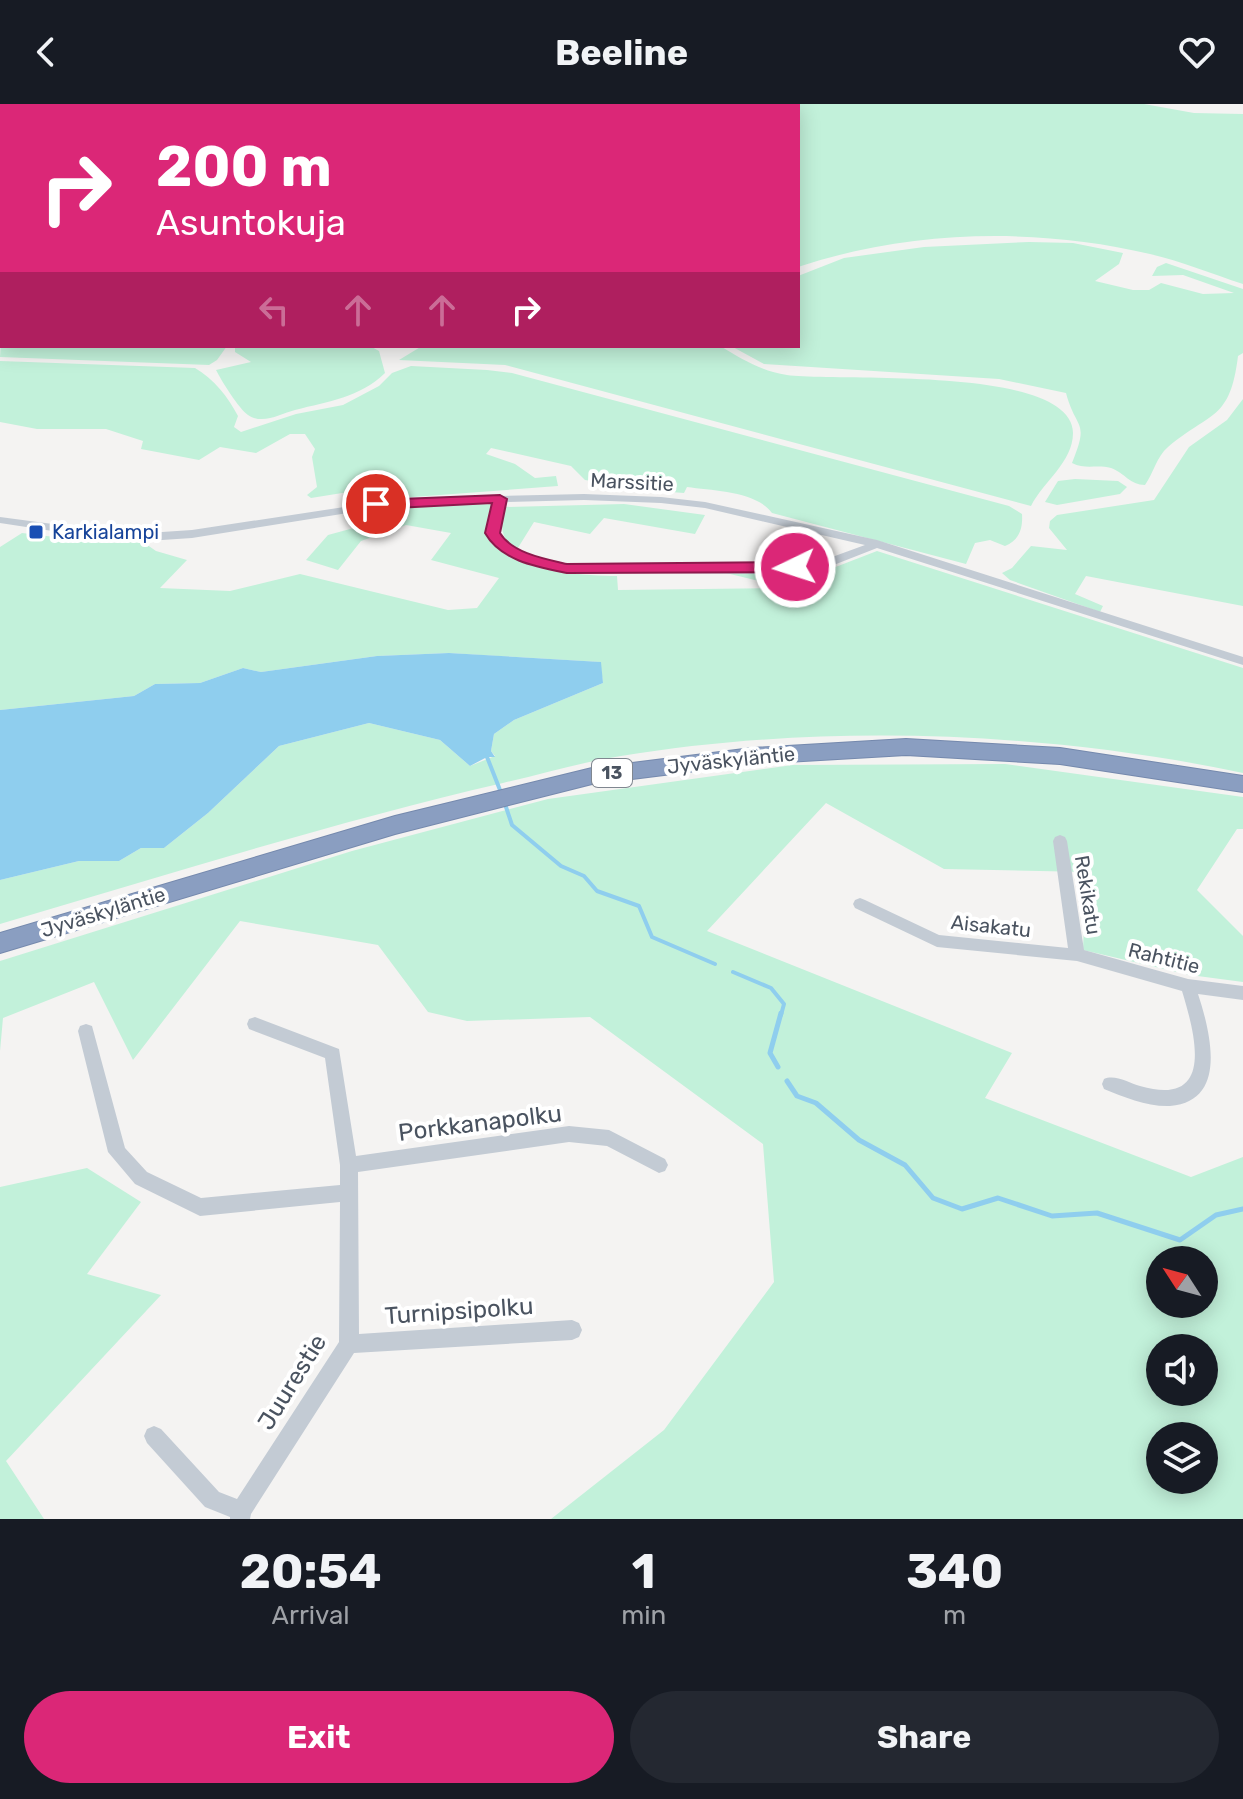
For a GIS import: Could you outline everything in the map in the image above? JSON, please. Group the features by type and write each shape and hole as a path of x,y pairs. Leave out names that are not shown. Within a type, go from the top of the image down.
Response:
{"highway":[{"name":"Jyväskyläntie","path":"0,943 395,825 592,776 752,756 906,747 1060,756 1243,784"}],"street":[{"name":"Marssitie","path":"0,520 147,537 192,534 362,506 500,499 661,500 705,505 877,544 1243,661"},
{"path":"500,499 493,533 500,545 538,563 567,568 764,570 826,564 877,544"},
{"name":"Rekikatu","path":"1060,841 1077,955"},
{"name":"Aisakatu","path":"860,904 937,941 1077,955"},
{"name":"Rahtitie","path":"1077,955 1188,986 1243,993"},
{"path":"1110,1084 1144,1098 1173,1100 1196,1086 1205,1068 1205,1053 1188,986"},
{"name":"Juurestie","path":"240,1515 349,1344 349,1165 333,1054 255,1024"},
{"path":"86,1031 117,1152 141,1178 200,1207 348,1193"},
{"name":"Porkkanapolku","path":"349,1165 569,1134 609,1138 659,1165"},
{"name":"Turnipsipolku","path":"349,1344 572,1330"},
{"path":"154,1436 212,1500 240,1515"}],"green space":[{"path":"800,104 1144,104 1194,113 1243,114 1243,284 1150,254 1063,239 973,236 884,246 800,266"},
{"path":"1073,243 1123,253 1119,264 1095,281 1133,290 1149,290 1161,283 1203,294 1234,293 1183,275 1152,276 1157,267 1166,263 1243,289 1243,353 1238,356 1230,393 1224,404 1207,420 1164,451 1145,485 1135,483 1111,468 1072,463 1081,432 1066,393 999,379 764,364 735,348 800,348 800,275 844,258 924,247"},
{"path":"1,348 226,348 209,365 0,357"},
{"path":"235,348 374,348 379,351 385,373 365,388 343,398 260,419 244,412 216,370 251,362 235,352"},
{"path":"419,348 723,348 760,367 787,375 947,381 994,386 1034,396 1062,411 1073,433 1072,443 1063,463 1031,506 505,365 399,360"},
{"path":"0,361 195,368 225,395 238,416 234,427 241,432 296,414 343,405 379,386 392,373 411,366 512,373 1009,506 1022,514 1022,524 1017,537 1010,544 1005,546 990,540 975,543 966,564 772,513 756,500 734,493 687,487 684,493 646,490 645,483 610,476 598,482 585,480 571,466 491,448 486,454 515,464 535,478 556,476 558,486 373,500 367,489 311,498 307,495 317,487 312,457 315,449 305,434 290,434 256,453 220,447 199,460 141,449 143,441 106,429 37,429 0,422"},
{"path":"1243,399 1243,606 1086,576 1075,594 1103,606 1100,612 1010,580 1002,573 1012,568 1031,546 1067,550 1049,528 1050,521 1057,515 1154,500 1189,447 1227,420"},
{"path":"1058,481 1118,481 1127,487 1120,494 1057,505 1045,502"},
{"path":"493,503 488,536 514,557 547,569 617,576 618,590 788,588 726,573 833,568 877,551 1243,668 1243,773 1090,748 933,736 775,739 697,746 592,761 440,798 0,924 0,880 79,861 119,861 141,848 164,848 208,813 279,746 369,723 440,740 470,766 495,756 491,751 494,734 514,720 603,683 600,662 449,653 377,656 261,672 243,668 200,683 155,684 134,696 0,710 0,547 22,533 104,543 143,542 156,551 187,560 160,588 230,591 300,574 448,610 477,608 499,578 431,560 451,533 406,525 361,541 338,570 306,560 328,535 383,520 400,504"},
{"path":"624,504 705,515 695,534 604,518 590,534 534,522 516,551 503,531 503,507"},
{"path":"1005,764 1243,797 1243,829 1237,829 1197,890 1243,936 1243,982 1190,975 1083,950 1086,872 944,869 826,803 707,931 1012,1053 985,1098 1191,1177 1243,1157 1243,1519 551,1519 664,1430 774,1282 763,1144 590,1017 467,1021 428,1012 378,945 240,921 133,1060 94,982 3,1018 0,1051 0,961 352,851 548,799 793,765"},
{"path":"87,1168 141,1202 87,1274 161,1295 6,1461 44,1519 0,1519 0,1187"}],"water":[{"path":"449,653 601,662 603,683 514,720 494,734 491,751 495,757 487,757 470,766 440,740 369,723 279,746 208,813 164,848 141,848 119,861 79,861 0,880 0,710 134,696 155,684 200,683 243,668 261,672 377,656"}],"waterway":[{"path":"487,757 500,790"},
{"path":"506,807 512,825 561,866 584,876 597,891 639,906 652,937 715,964"},
{"path":"733,972 771,988 784,1004 781,1015"},
{"path":"778,1067 770,1053 781,1013"},
{"path":"787,1081 797,1096 816,1103 859,1140 905,1165 933,1198 962,1209 998,1198 1052,1216 1097,1213 1180,1240 1216,1215 1243,1209"}],"place":[{"name":"Karkialampi","path":"36,532"}],"route":[{"path":"376,504 500,499 494,515 493,533 500,545 538,563 567,568 764,570 795,567"}]}
